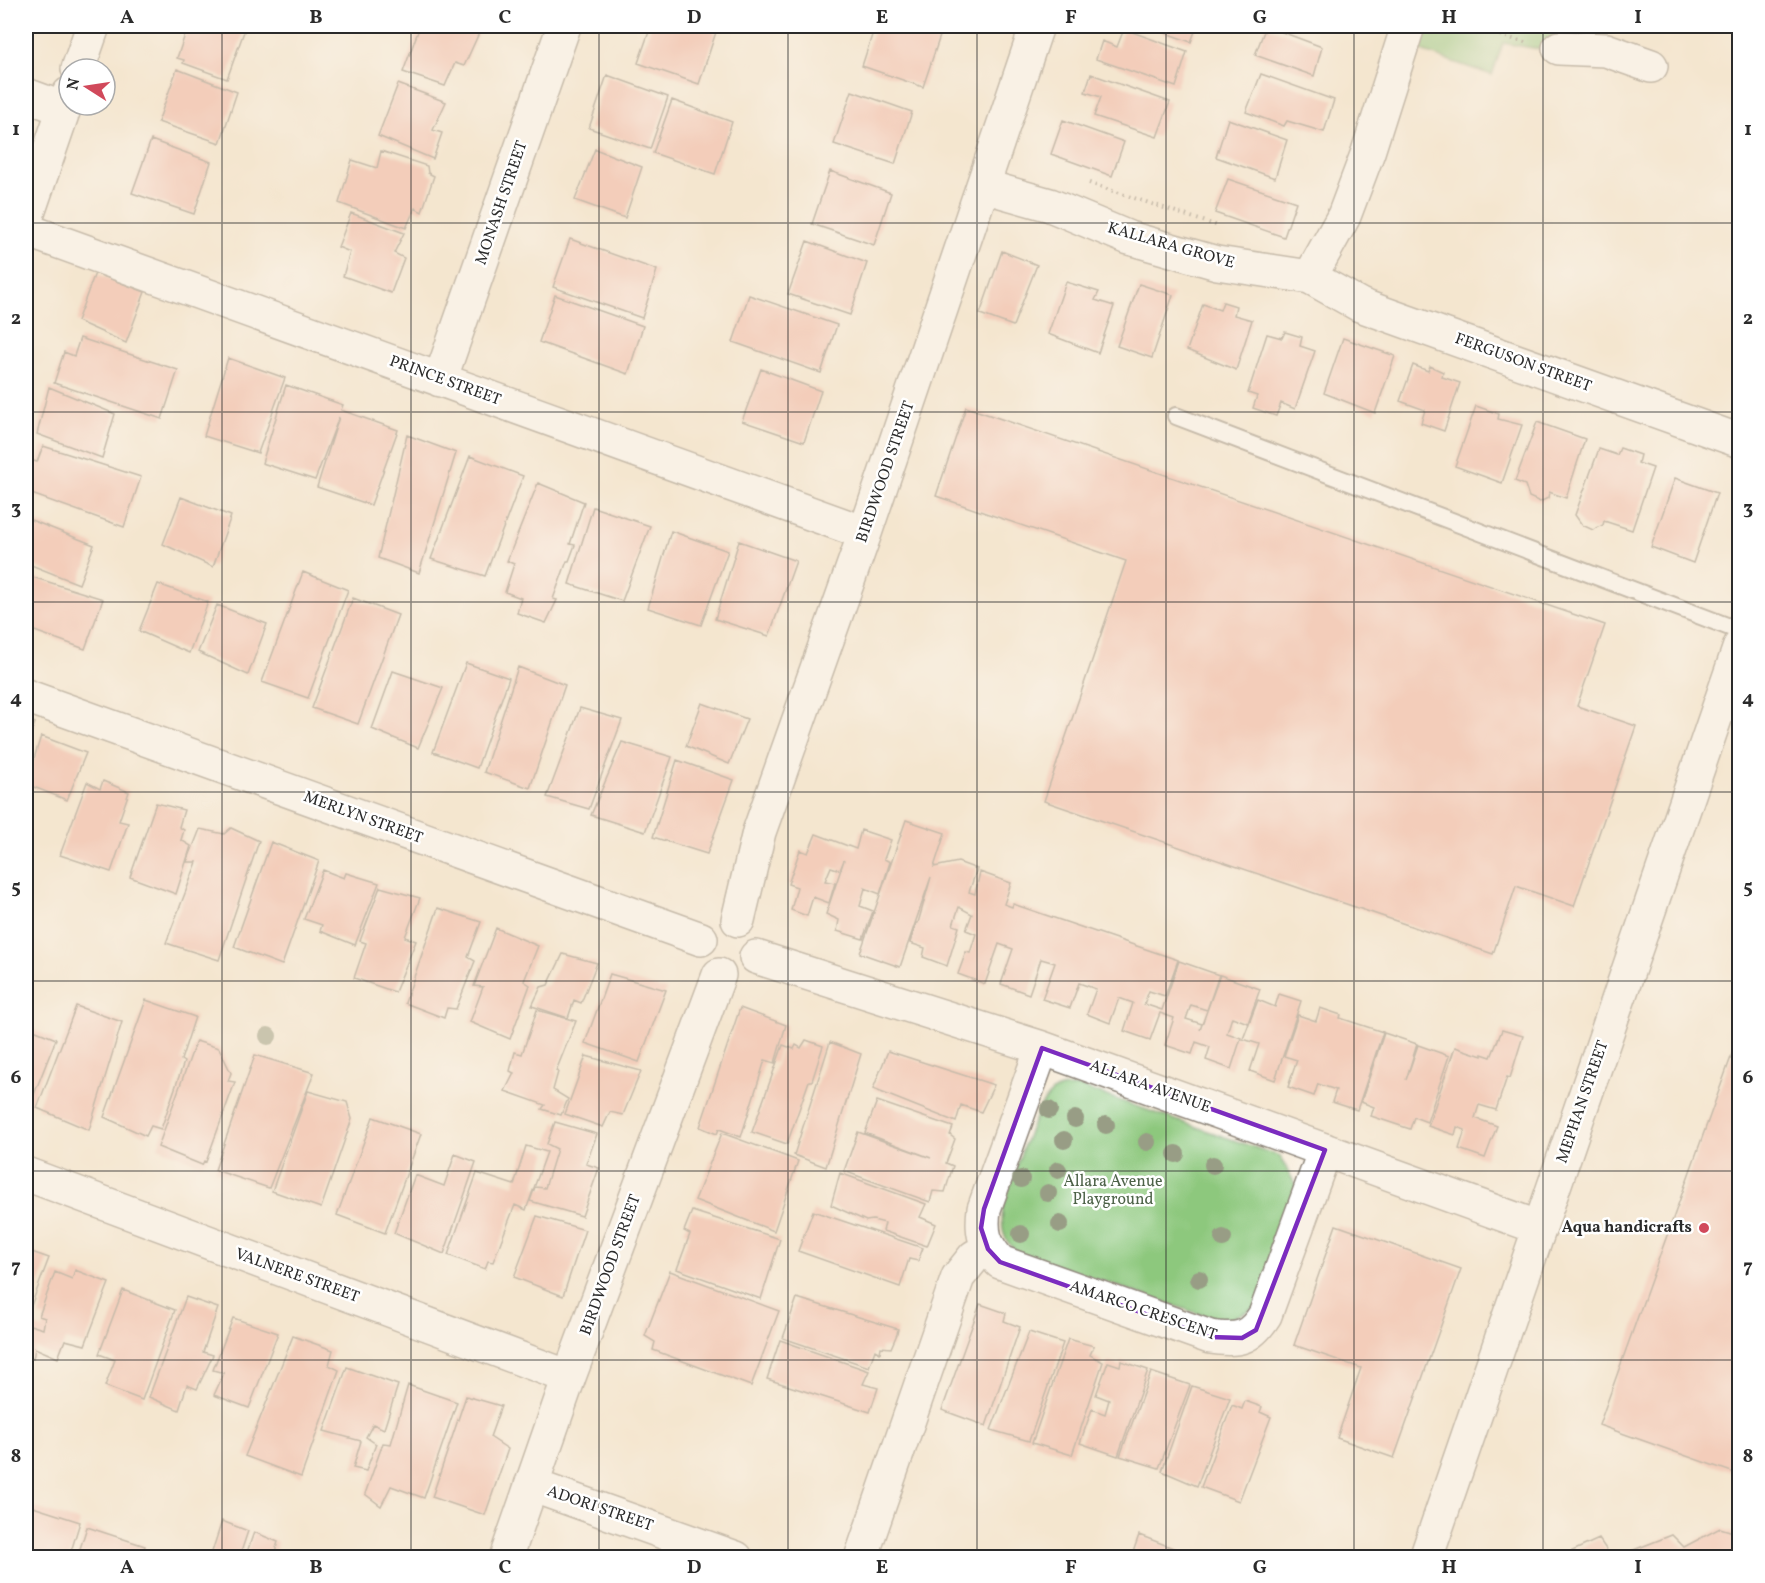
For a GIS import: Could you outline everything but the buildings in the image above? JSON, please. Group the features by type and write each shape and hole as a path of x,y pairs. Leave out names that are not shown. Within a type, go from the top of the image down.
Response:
{"street":[{"path":"82,57 93,26"},
{"name":"MONASH STREET","path":"440,380 564,26"},
{"name":"BIRDWOOD STREET","path":"738,920 759,832 865,532 1037,26"},
{"path":"1310,277 1344,216 1368,152 1408,26"},
{"path":"1559,48 1610,38 1651,66"},
{"path":"26,95 57,100"},
{"path":"26,219 61,117"},
{"name":"KALLARA GROVE","path":"983,186 1050,205 1129,237 1217,263 1310,277"},
{"name":"PRINCE STREET","path":"26,230 865,532"},
{"name":"FERGUSON STREET","path":"1310,277 1360,305 1740,441"},
{"name":"MEPHAN STREET","path":"1426,1557 1687,794 1740,646"},
{"name":"MERLYN STREET","path":"26,696 701,939"},
{"path":"729,919 738,920 746,924 756,939 758,948 756,957 745,971 736,975 718,975 711,970 702,956 701,939 712,924 729,919"},
{"name":"ALLARA AVENUE","path":"756,957 1042,1048 1540,1228"},
{"name":"BIRDWOOD STREET","path":"506,1557 569,1377 718,975"},
{"path":"861,1557 958,1277 974,1257 988,1249 981,1228 984,1209 1042,1048"},
{"name":"AMARCO CRESCENT","path":"988,1249 1000,1262 1210,1337 1242,1338 1256,1330 1265,1315 1325,1150"},
{"name":"VALNERE STREET","path":"26,1174 569,1377"},
{"name":"ADORI STREET","path":"531,1485 736,1557"}],"lane":[{"path":"1176,416 1740,631"}],"path":[{"path":"1486,26 1492,33 1507,39 1559,48"},
{"path":"1079,179 1224,228"}],"highlighted area":[{"path":"1042,1048 1325,1150 1256,1330 1242,1338 1210,1337 1000,1262 988,1249 981,1228 984,1209"}],"green space":[{"path":"1427,26 1600,26 1596,36 1545,50 1503,43 1492,75 1421,51"},
{"name":"Allara Avenue Playground","path":"1081,1087 1280,1156 1297,1188 1257,1307 1223,1322 1018,1253 1009,1243 1003,1228 1003,1208 1032,1124 1049,1095 1060,1088"}],"place":[{"name":"Aqua handicrafts","path":"1704,1228"}]}
